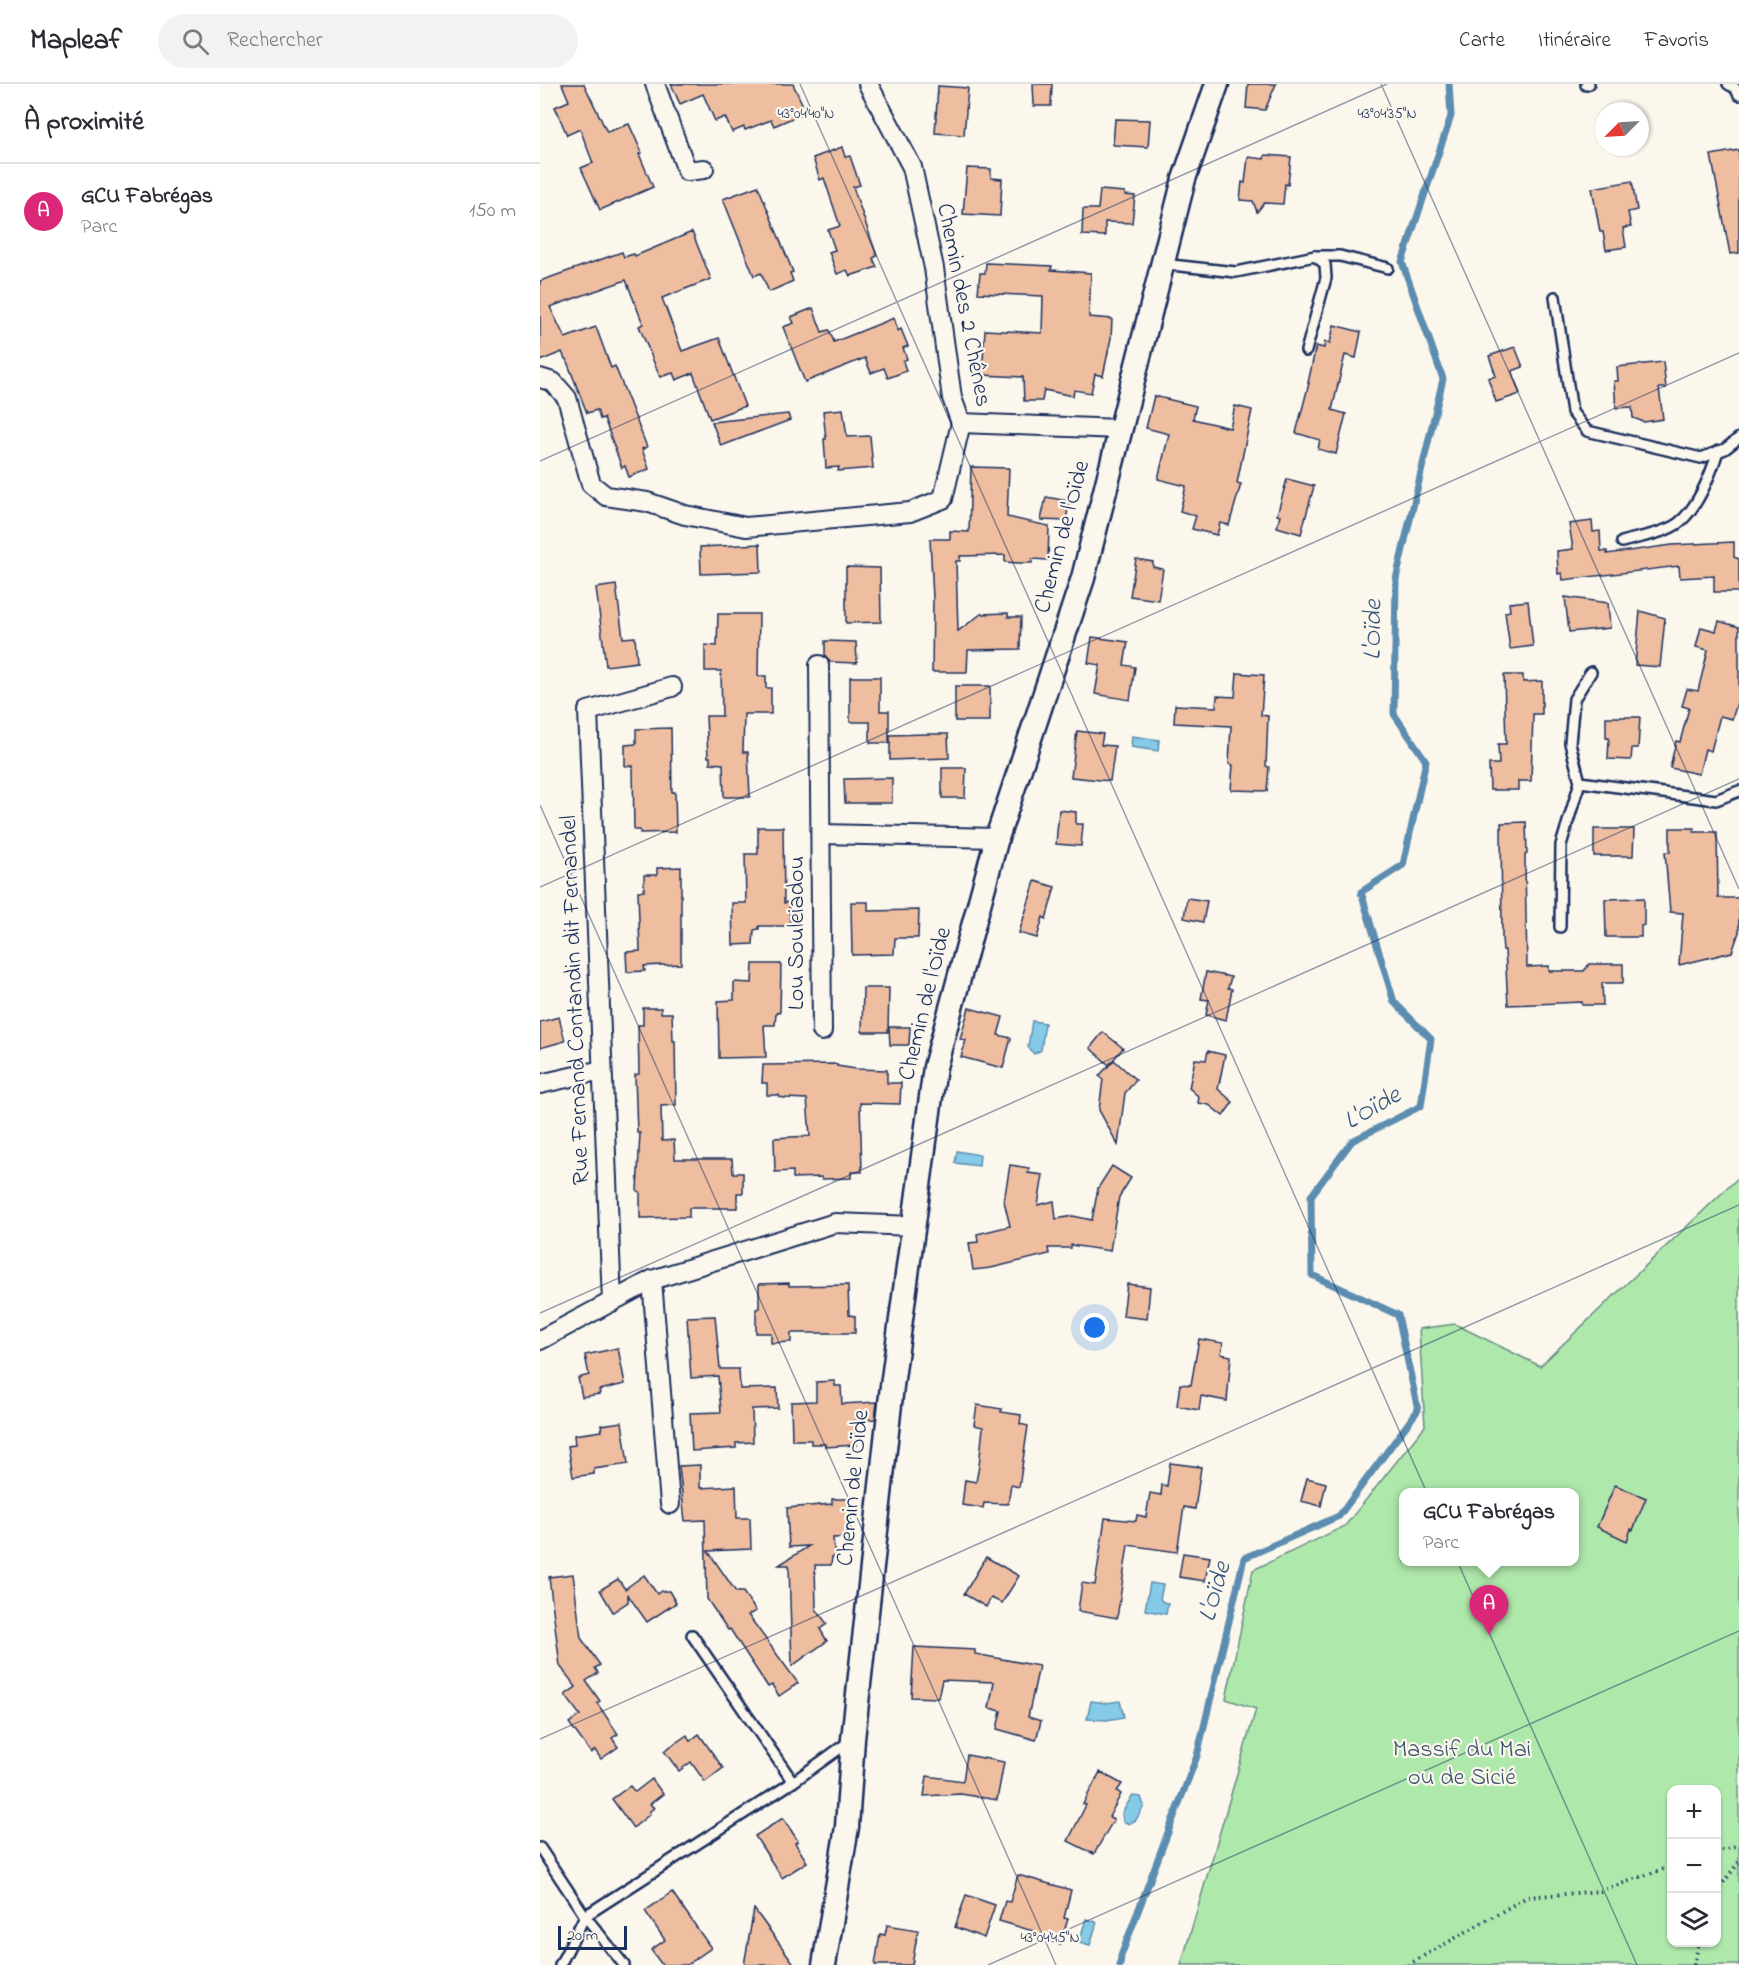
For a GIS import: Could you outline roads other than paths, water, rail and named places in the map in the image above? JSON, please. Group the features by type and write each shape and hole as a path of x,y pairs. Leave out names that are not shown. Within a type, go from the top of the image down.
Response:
{"street":[{"path":"655,84 687,171 704,169"},
{"name":"Chemin des 2 Chênes","path":"868,84 912,166 934,268 952,398 961,423 1120,429"},
{"name":"Chemin de l'Oïde","path":"824,1965 847,1827 854,1739 892,1386 935,1067 997,838 1083,578 1184,179 1217,84"},
{"path":"540,378 554,382 567,398 591,484 606,496 647,502 684,515 746,527 910,512 943,499 961,423"},
{"name":"Lou Souleiadou","path":"819,665 822,1030"},
{"name":"Rue Fernand Contandin dit Fernandel","path":"612,1302 588,711 672,687"},
{"name":"Lou Souleiadou","path":"821,834 997,838"},
{"path":"540,1084 602,1070"},
{"path":"540,1340 652,1280 835,1223 914,1226"},
{"path":"652,1280 670,1504"}],"lane":[{"path":"1728,84 1735,88 1739,95"},
{"path":"1162,264 1236,272 1315,256 1340,256 1388,268"},
{"path":"1306,351 1326,278 1325,264 1315,256"},
{"path":"1555,297 1572,412 1587,431 1701,458 1725,449 1739,438"},
{"path":"1622,542 1673,527 1690,511 1703,490 1718,451"},
{"path":"1560,927 1561,845 1580,782 1570,743 1574,699 1591,672"},
{"path":"1580,782 1716,801 1739,791"},
{"path":"692,1635 793,1782"},
{"path":"560,1965 585,1916 793,1782 854,1739"},
{"path":"540,1848 585,1916 624,1965"}],"water":[{"path":"1132,736 1159,740 1158,751 1131,747"},
{"path":"1032,1021 1045,1023 1041,1050 1034,1054 1028,1047"},
{"path":"957,1151 980,1155 979,1166 955,1163"},
{"path":"1150,1583 1163,1585 1160,1599 1168,1603 1166,1614 1145,1610"},
{"path":"1091,1701 1106,1703 1120,1701 1124,1717 1107,1720 1087,1719"},
{"path":"1132,1796 1141,1797 1144,1806 1136,1820 1129,1824 1123,1821 1122,1813"},
{"path":"1086,1919 1097,1922 1090,1945 1079,1942"}],"waterway":[{"name":"L'Oïde","path":"1120,1965 1121,1956 1197,1756 1244,1558 1339,1516 1418,1410 1398,1315 1312,1275 1311,1196 1352,1141 1421,1106 1431,1039 1394,1002 1361,892 1403,865 1426,761 1394,714 1396,579 1443,379 1402,262 1451,116 1449,84"}],"place":[{"name":"GCU Fabrégas","path":"1489,1635"}],"park label":[{"name":"Massif du Mai ou de Sicié","path":"1462,1764"}]}
